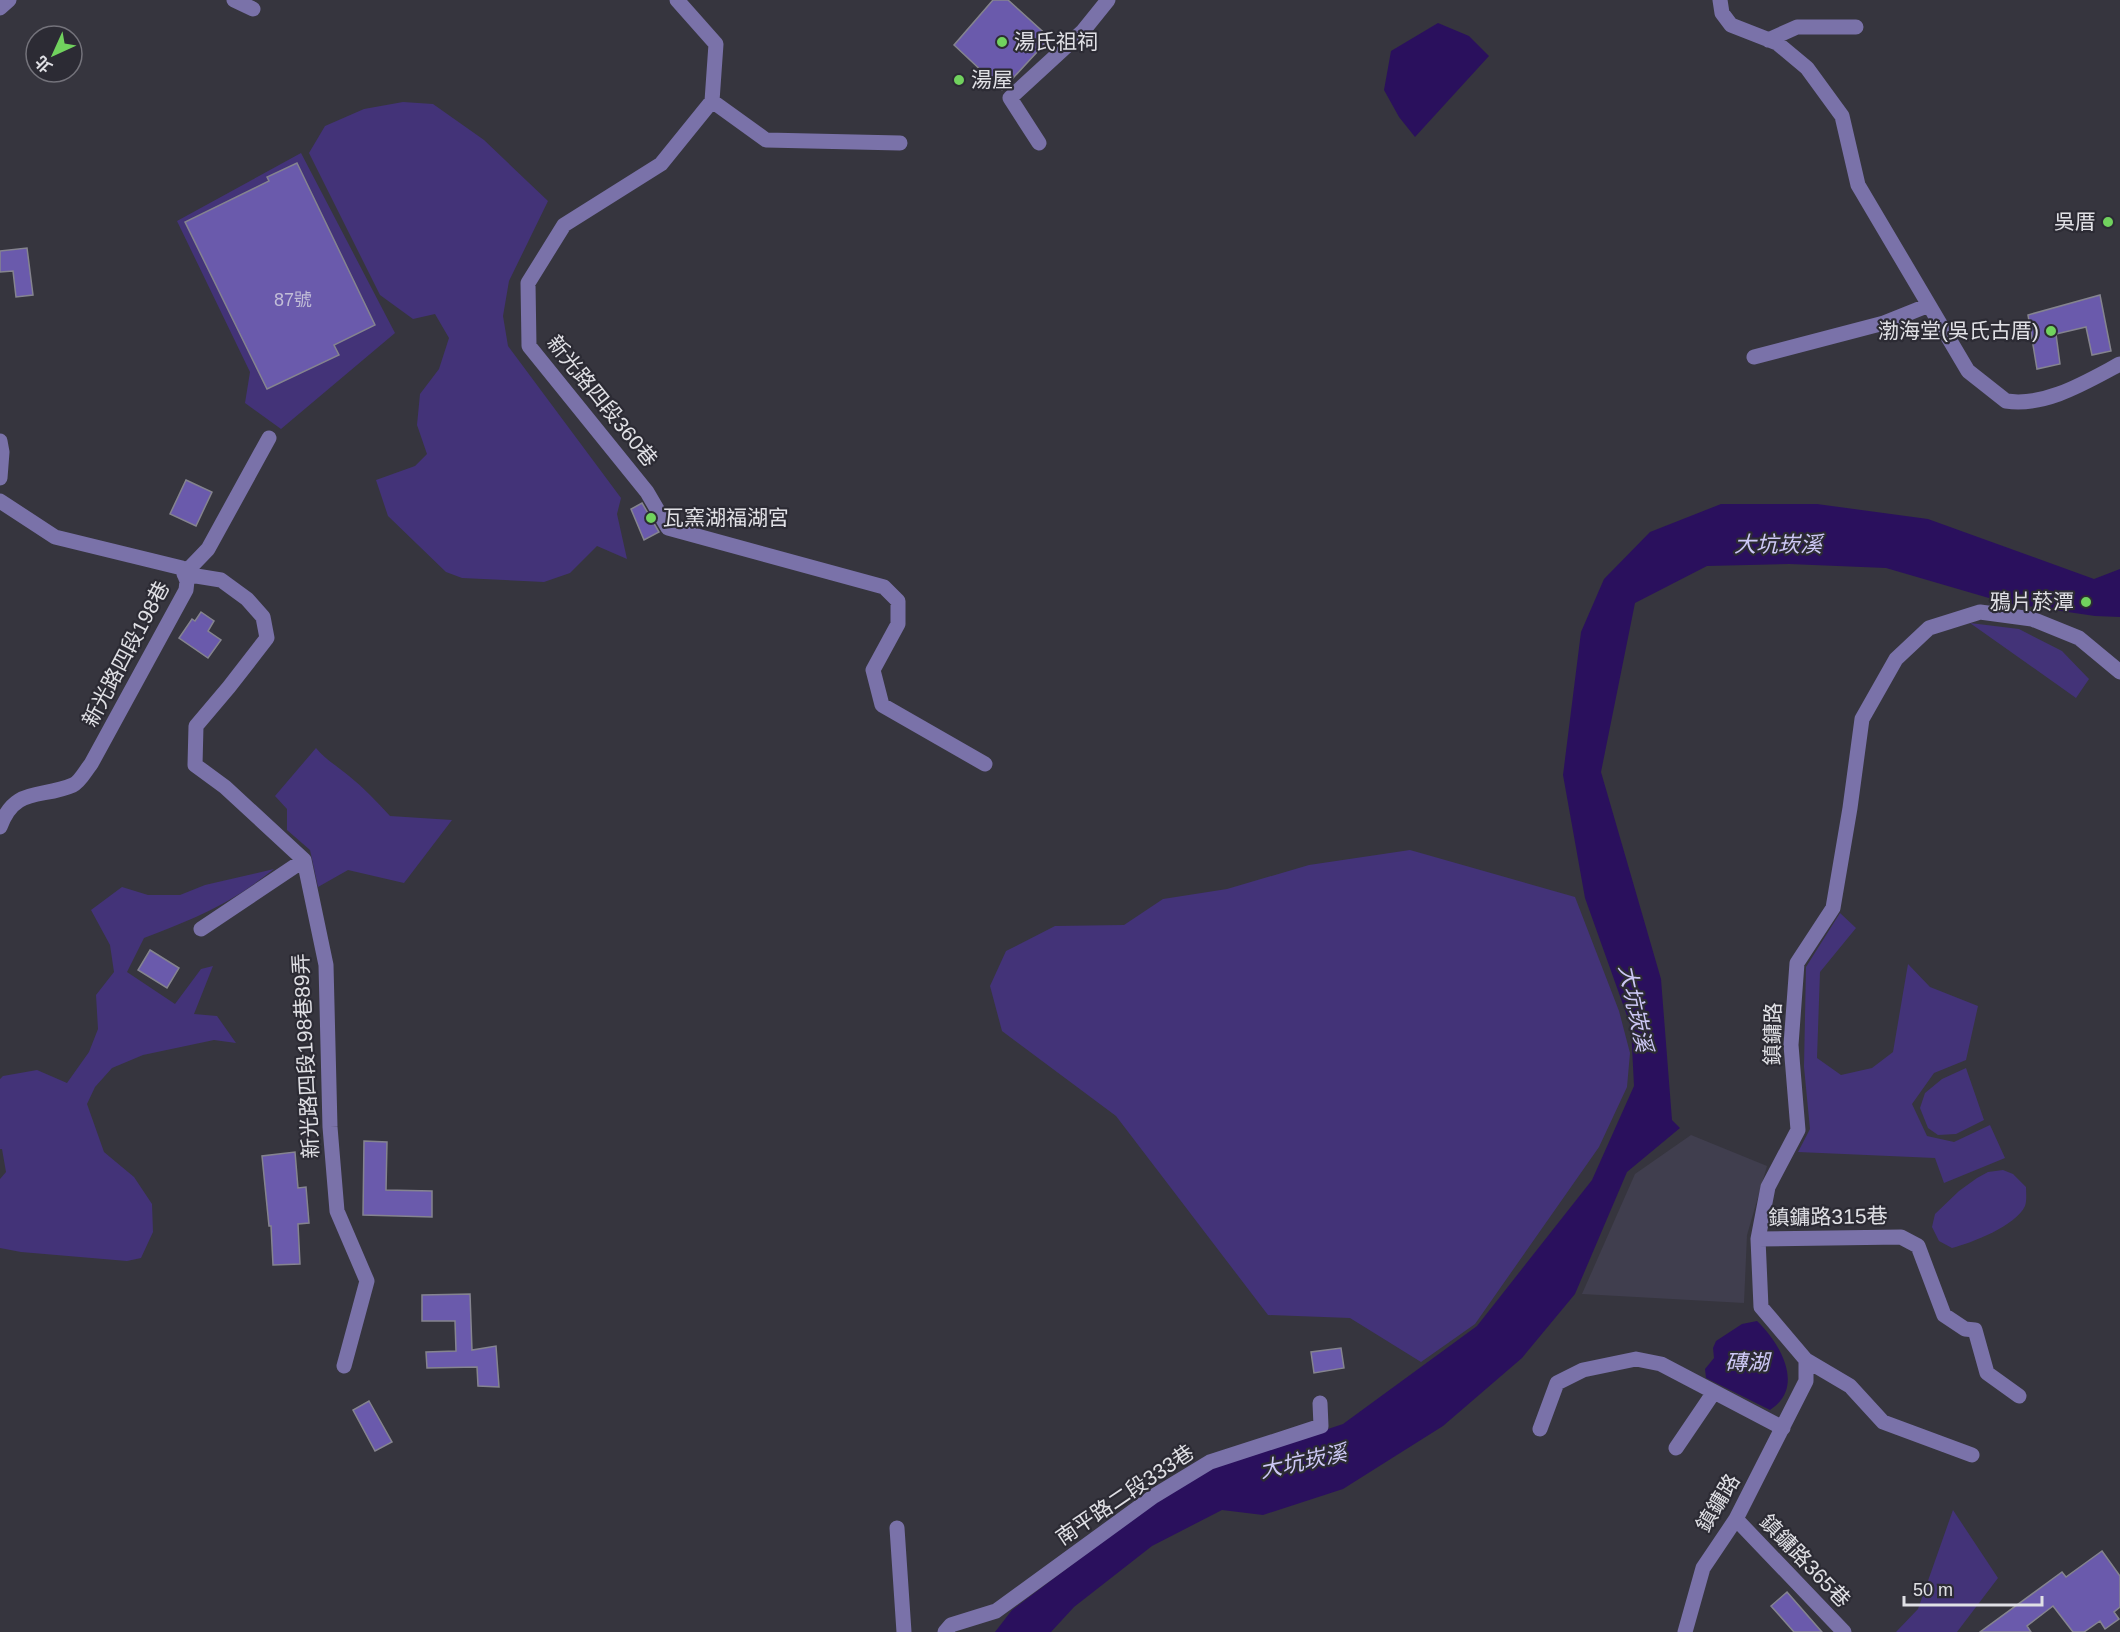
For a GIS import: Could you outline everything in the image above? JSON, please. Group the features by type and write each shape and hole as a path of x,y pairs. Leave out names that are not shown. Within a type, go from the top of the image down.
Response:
{"street":[{"path":"0,8 9,0"},
{"path":"234,0 253,9"},
{"path":"677,0 716,44 712,101 766,140 900,143"},
{"path":"1039,143 1010,98 1083,31 1108,0"},
{"path":"1720,0 1722,13 1731,24 1777,43 1807,68 1842,116 1858,185 1968,371 2006,401 2048,399 2120,364"},
{"path":"1768,40 1797,27 1856,27"},
{"name":"新光路四段360巷","path":"712,101 661,164 564,225 528,283 529,346 647,492 668,528 884,587 898,601 898,624 873,670 882,705 985,764"},
{"path":"1754,357 1884,323 1929,305"},
{"path":"184,574 208,549 269,438"},
{"path":"0,441 2,452 0,478"},
{"name":"新光路四段198巷","path":"0,501 55,537 182,568 187,581 186,590 91,764 76,785 15,802 4,816 0,827"},
{"path":"184,574 221,580 247,599 263,617 267,638 196,726 195,765 225,787 304,860 201,929"},
{"name":"鎮鏞路","path":"1685,1632 1703,1568 1736,1519 1806,1381 1806,1360 1761,1306 1758,1239 1768,1187 1798,1130 1791,1045 1797,963 1833,908 1862,719 1896,659 1929,628 1980,612 2032,619 2079,638 2120,672"},
{"name":"新光路四段198巷89弄","path":"304,860 326,966 330,1127 337,1211 367,1281 344,1366"},
{"name":"鎮鏞路315巷","path":"1758,1239 1901,1237 1918,1246 1944,1315 1965,1329 1975,1330 1987,1373 2019,1396"},
{"path":"1540,1429 1557,1383 1583,1370 1636,1359 1661,1364 1783,1428"},
{"path":"1806,1360 1850,1386 1883,1422 1972,1455"},
{"path":"1676,1448 1714,1392"},
{"name":"南平路二段333巷","path":"945,1632 951,1625 996,1611 1154,1496 1210,1462 1321,1426 1320,1403"},
{"name":"鎮鏞路365巷","path":"1736,1519 1844,1632"},
{"path":"897,1528 904,1632"}],"shaded area":[{"path":"403,102 433,104 484,140 548,201 509,281 503,316 508,346 621,498 617,514 627,559 597,546 570,573 544,582 462,578 446,572 388,516 376,480 415,466 427,454 417,425 420,394 439,369 449,338 435,314 413,319 380,295 309,153 325,126 364,109"},
{"path":"301,153 395,333 281,429 245,403 250,372 177,221"},
{"path":"1970,623 2019,629 2062,651 2089,679 2076,698"},
{"path":"316,748 360,785 390,816 452,820 404,883 348,870 318,887 310,850 287,830 287,809 275,796"},
{"path":"1410,850 1575,897 1619,1011 1630,1053 1627,1087 1599,1147 1475,1324 1421,1362 1350,1318 1268,1315 1116,1116 1002,1031 990,986 1006,951 1055,926 1124,925 1163,899 1227,889 1309,865"},
{"path":"274,869 228,901 144,938 127,972 175,1004 201,969 213,966 194,1014 217,1016 236,1043 214,1040 143,1055 112,1068 95,1087 87,1104 104,1152 134,1177 152,1204 153,1232 141,1258 127,1261 21,1252 0,1248 0,1179 6,1172 2,1149 0,1149 0,1079 3,1076 37,1070 67,1083 89,1052 98,1029 96,995 114,972 110,945 91,910 122,887 148,895 180,895 205,885"},
{"path":"1840,913 1856,928 1820,972 1817,1058 1841,1075 1872,1068 1893,1052 1908,964 1930,987 1978,1006 1966,1060 1934,1073 1912,1104 1927,1136 1954,1142 1990,1125 2005,1158 1944,1183 1935,1158 1798,1152 1810,1129 1804,1067 1806,967"},
{"path":"1966,1068 1984,1120 1956,1134 1938,1135 1928,1128 1920,1108 1925,1093 1942,1079"},
{"path":"1691,1135 1767,1166 1747,1235 1744,1303 1582,1294 1635,1174"},
{"path":"2003,1170 2013,1174 2026,1187 2026,1204 2020,1213 2003,1227 1960,1246 1952,1248 1939,1241 1932,1227 1935,1214 1959,1191 1977,1178 1988,1172"},
{"path":"1953,1510 1998,1578 1957,1632 1896,1632 1918,1609"}],"water":[{"path":"1438,23 1469,36 1489,56 1415,137 1399,117 1384,90 1391,51"},
{"name":"大坑崁溪","path":"1721,504 1817,504 1928,519 2094,579 2120,569 2120,617 2095,616 2006,603 1886,568 1789,564 1707,566 1635,603 1601,772 1661,979 1672,1120 1680,1128 1627,1172 1575,1294 1522,1358 1443,1426 1343,1489 1263,1515 1222,1510 1152,1546 1074,1607 1051,1632 995,1632 1012,1610 1152,1504 1213,1467 1343,1424 1477,1326 1592,1180 1634,1086 1631,1027 1585,898 1563,775 1581,632 1604,579 1650,532"},
{"name":"磚湖","path":"1757,1321 1781,1353 1788,1378 1781,1400 1770,1410 1706,1378 1705,1369 1714,1358 1713,1348 1716,1341 1742,1324"}],"building":[{"name":"湯氏祖祠","path":"993,0 1008,0 1050,38 1002,90 954,45"},
{"path":"297,163 375,325 334,345 339,355 267,389 185,222 269,181 267,177"},
{"path":"27,248 33,295 16,297 13,271 0,272 0,251"},
{"name":"渤海堂(吳氏古厝)","path":"2100,295 2111,351 2092,355 2086,327 2056,334 2060,364 2037,369 2028,315"},
{"path":"186,480 212,492 196,526 170,514"},
{"path":"642,503 659,532 644,540 631,509"},
{"path":"201,612 214,621 208,631 221,640 208,658 179,638 192,619 195,621"},
{"path":"150,950 179,968 167,988 138,970"},
{"path":"364,1141 387,1142 386,1190 432,1191 432,1217 363,1215"},
{"path":"295,1152 298,1188 306,1187 309,1223 298,1224 300,1264 273,1265 271,1226 269,1226 262,1156"},
{"path":"470,1294 472,1350 496,1346 499,1387 478,1386 477,1367 427,1368 426,1352 456,1351 455,1321 422,1321 422,1295"},
{"path":"1341,1348 1344,1368 1314,1373 1311,1352"},
{"path":"369,1401 392,1442 375,1451 353,1410"},
{"path":"2102,1551 2120,1576 2120,1607 2114,1612 2119,1619 2105,1629 2100,1621 2084,1632 2073,1632 2053,1606 2027,1626 2031,1632 1980,1632 2062,1572 2066,1577"},
{"path":"1787,1592 1822,1632 1794,1632 1771,1606"}],"place":[{"name":"湯氏祖祠","path":"1002,42"},
{"name":"湯屋","path":"959,80"},
{"name":"吳厝","path":"2108,222"},
{"name":"渤海堂(吳氏古厝)","path":"2051,331"},
{"name":"瓦窯湖福湖宮","path":"651,518"},
{"name":"鴉片菸潭","path":"2086,602"}]}
